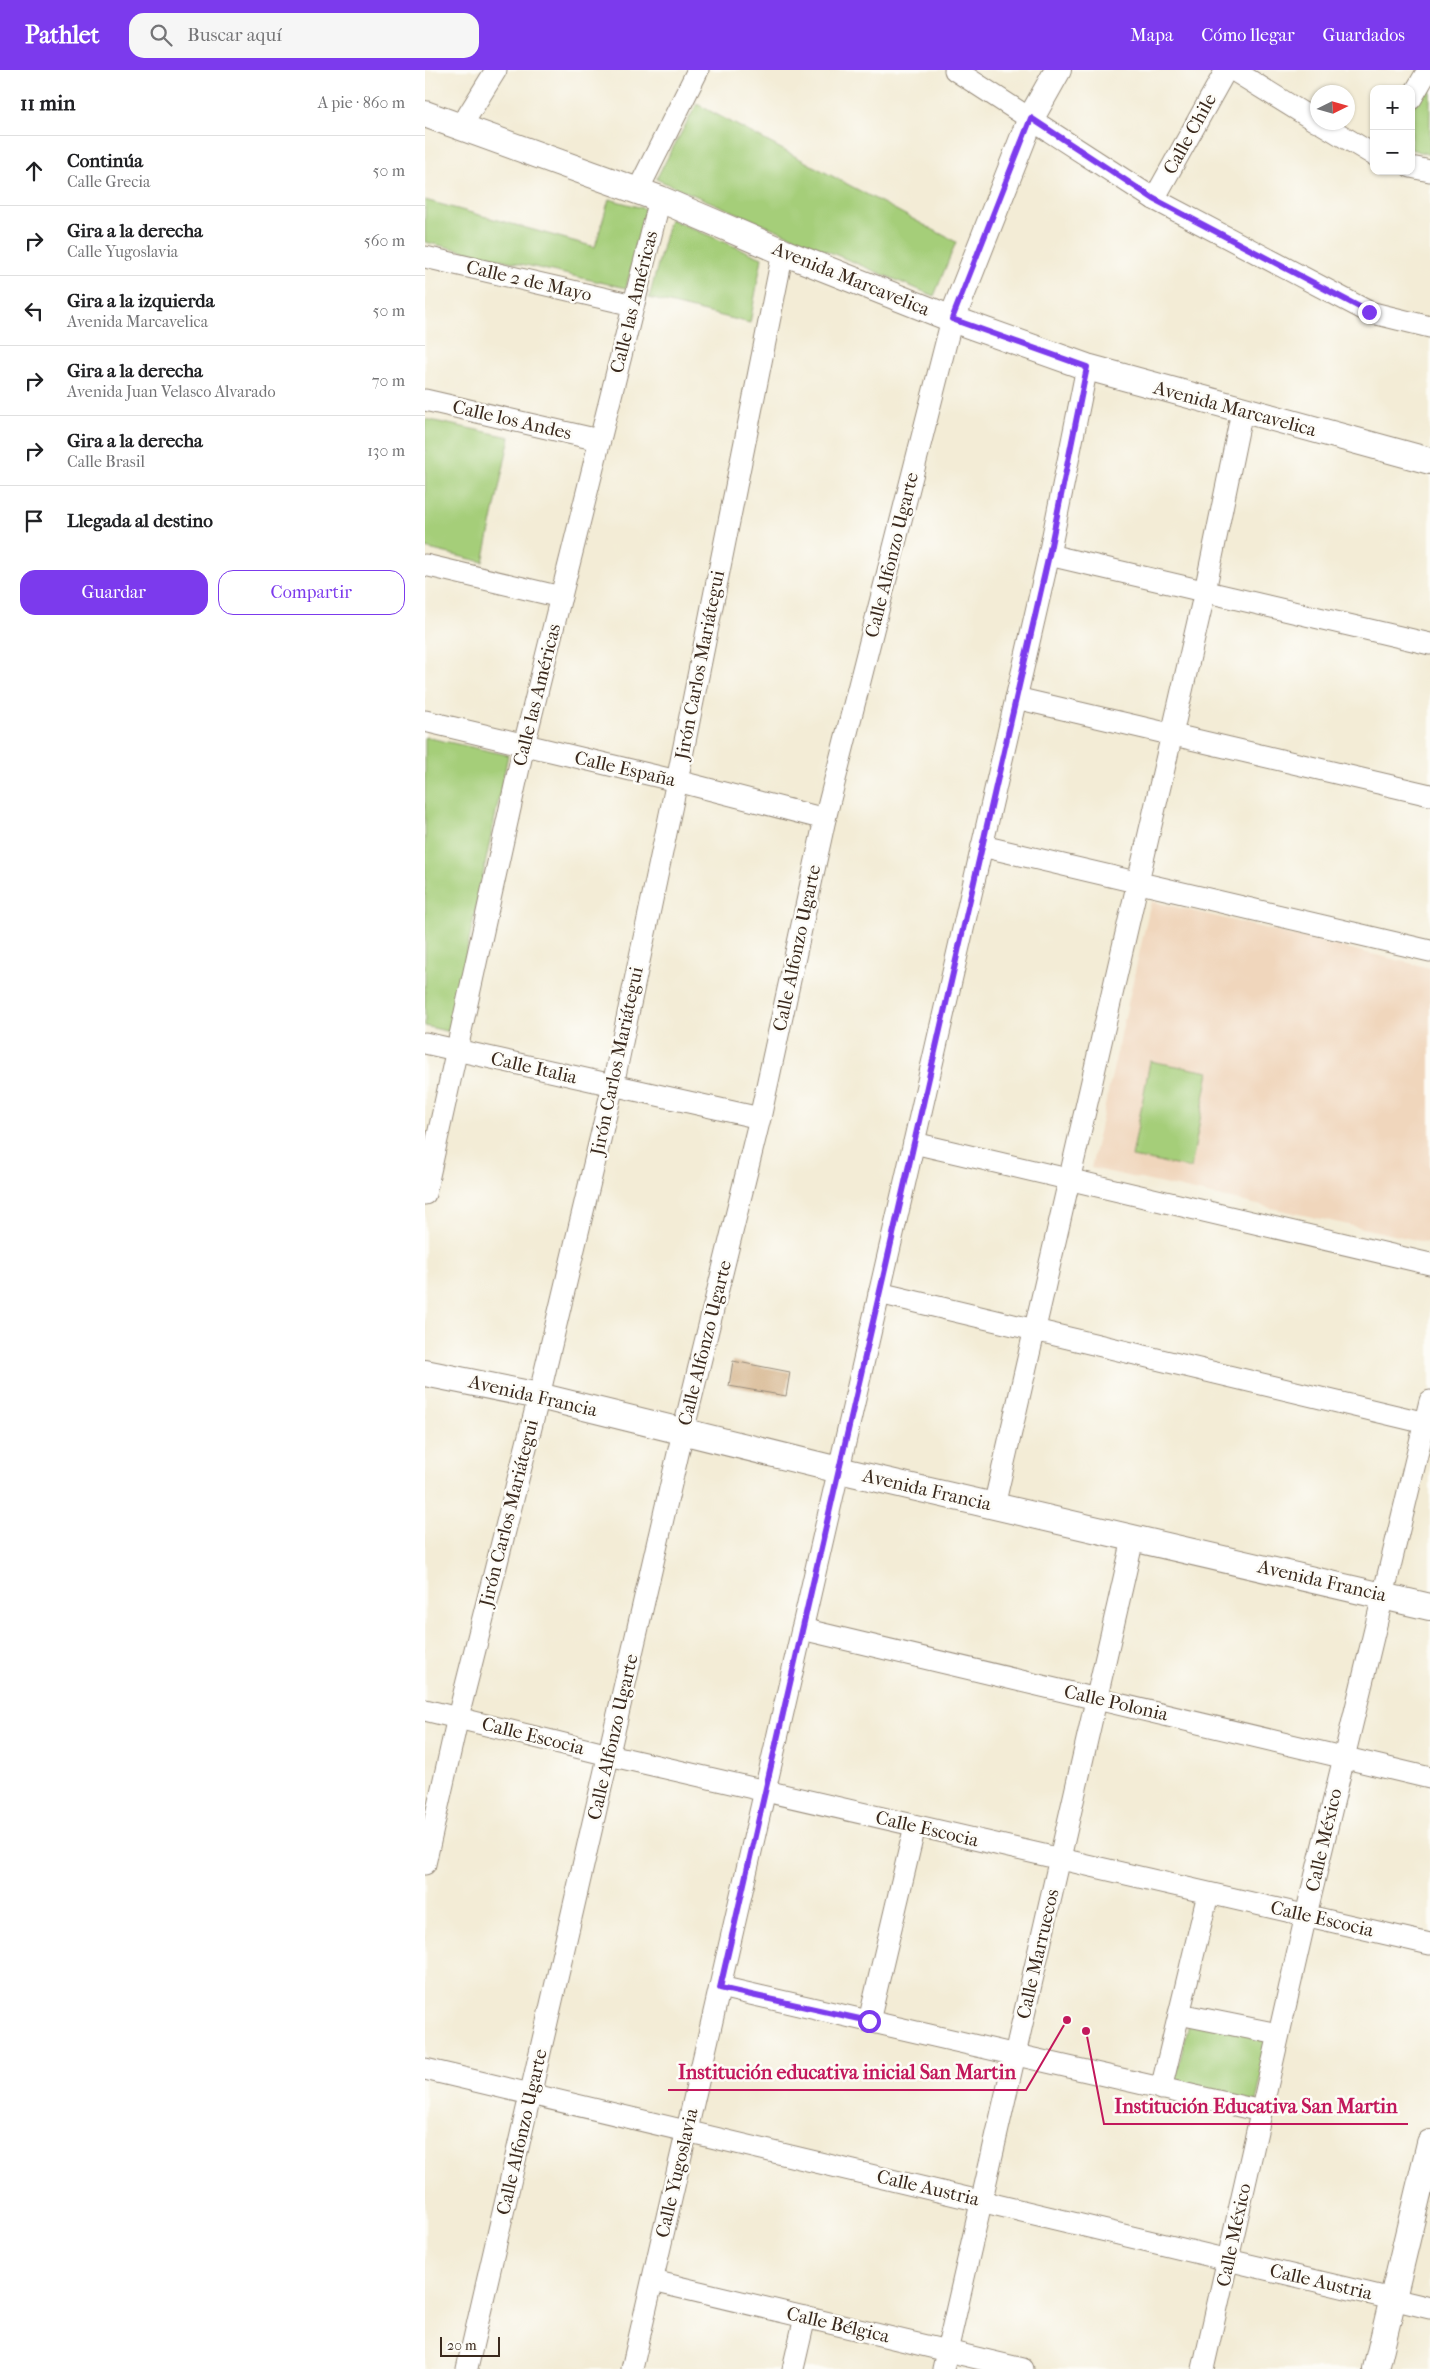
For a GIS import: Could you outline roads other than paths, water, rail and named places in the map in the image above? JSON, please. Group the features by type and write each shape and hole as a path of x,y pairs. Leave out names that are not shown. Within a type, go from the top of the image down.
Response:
{"street":[{"path":"460,128 496,70"},
{"name":"Calle las Américas","path":"425,1194 524,746 633,304 649,195 698,70"},
{"path":"955,70 1154,199 1369,312 1430,327"},
{"path":"952,319 1031,118 1058,70"},
{"name":"Calle Chile","path":"1154,199 1227,70"},
{"path":"1233,70 1310,117"},
{"path":"1415,92 1428,70"},
{"name":"Avenida Marcavelica","path":"425,114 649,195 783,252 952,319 1087,367 1430,461"},
{"path":"1331,130 1370,154"},
{"path":"1415,168 1430,171"},
{"name":"Jirón Carlos Mariátegui","path":"425,1864 458,1718 539,1396 613,1086 677,781 783,252"},
{"name":"Calle 2 de Mayo","path":"425,257 633,304"},
{"name":"Calle Alfonzo Ugarte","path":"467,2369 683,1432 760,1118 825,819 952,319"},
{"name":"Calle Yugoslavia","path":"632,2369 1049,555 1087,367"},
{"name":"Calle los Andes","path":"425,400 599,440"},
{"path":"994,1506 1205,591 1242,411"},
{"path":"1049,555 1430,644"},
{"path":"425,565 561,597"},
{"path":"1016,698 1430,795"},
{"name":"Calle España","path":"425,722 677,781 825,819"},
{"path":"982,846 1430,951"},
{"name":"Calle Italia","path":"425,1043 760,1118"},
{"path":"914,1143 1430,1264"},
{"path":"879,1293 1427,1423"},
{"name":"Avenida Francia","path":"425,1373 539,1396 839,1470 1430,1607"},
{"name":"Calle México","path":"1203,2369 1229,2260 1278,2034 1382,1595 1427,1423 1430,1401"},
{"name":"Calle Marruecos","path":"945,2360 1133,1539"},
{"name":"Calle Polonia","path":"802,1629 1430,1778"},
{"name":"Calle Escocia","path":"425,1710 609,1755 1430,1944"},
{"path":"869,2021 915,1826"},
{"path":"1161,2089 1208,1894"},
{"path":"720,1988 1261,2111"},
{"path":"1179,2014 1278,2034"},
{"name":"Calle Austria","path":"425,2069 1430,2308"},
{"path":"1376,2369 1429,2156"},
{"name":"Calle Bélgica","path":"653,2281 805,2317 945,2360 1023,2369"},
{"path":"793,2369 805,2317"}],"place":[{"name":"Institución educativa inicial San Martin","path":"1067,2020"},
{"name":"Institución Educativa San Martin","path":"1086,2031"}]}
